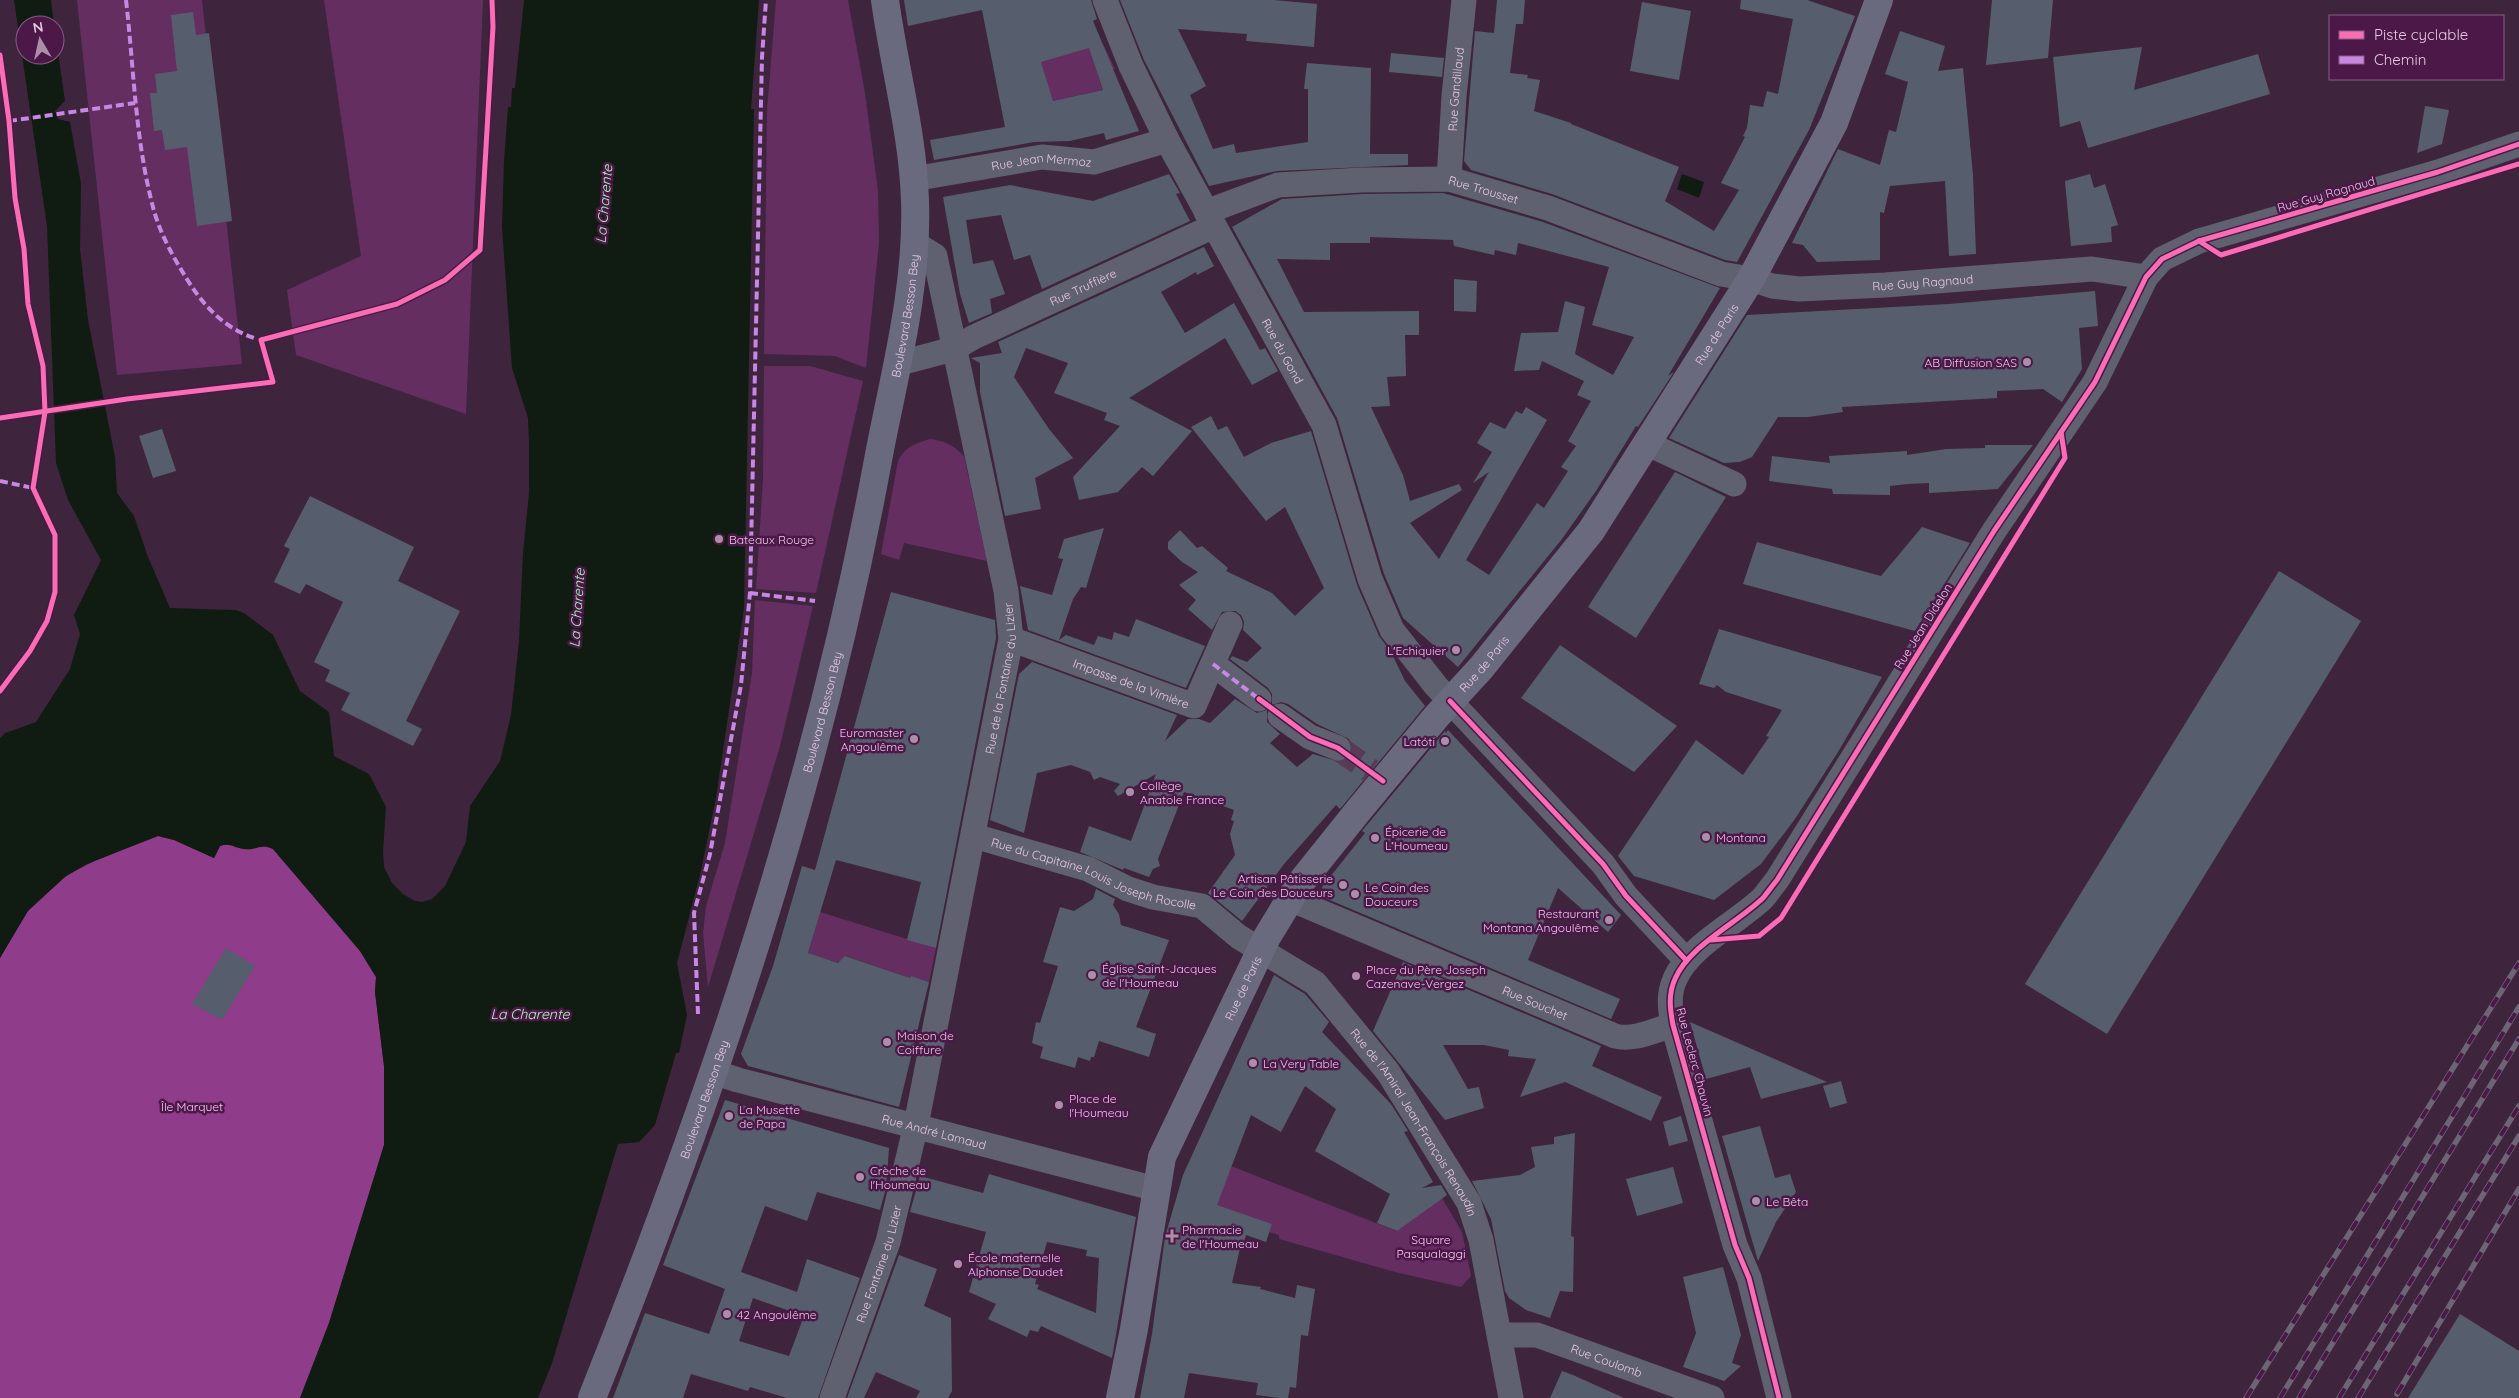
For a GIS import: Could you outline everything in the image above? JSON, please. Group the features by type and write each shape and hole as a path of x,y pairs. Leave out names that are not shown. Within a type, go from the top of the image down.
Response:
{"street":[{"name":"Boulevard Besson Bey","path":"592,1398 688,1144 780,866 835,666 862,545 908,307 914,243 911,154 884,0"},
{"name":"Rue du Gond","path":"1105,0 1131,66 1166,140 1324,425 1370,579 1392,630 1450,702"},
{"name":"Rue Gandillaud","path":"1449,179 1454,96 1464,0"},
{"name":"Rue de Paris","path":"1120,1398 1134,1329 1162,1157 1260,950 1290,899 1377,776 1450,702 1487,660 1591,532 1751,279 1834,124 1879,0"},
{"name":"Rue Jean Mermoz","path":"913,179 1042,158 1094,162 1166,140"},
{"name":"Rue Guy Ragnaud","path":"1751,279 1772,286 1799,288 1885,285 2092,269 2146,277 2162,259 2198,241 2438,172 2519,144"},
{"name":"Rue Trousset","path":"1210,219 1278,185 1361,180 1449,179 1548,208 1721,274 1751,279"},
{"name":"Rue Truffière","path":"897,364 953,349 1210,219"},
{"name":"Rue de la Fontaine du Lizier","path":"914,243 935,256 953,349 1006,591 1011,639 916,1125"},
{"name":"Rue Jean Didelon","path":"1686,960 1763,898 1777,880 1994,531 2095,382 2146,277"},
{"path":"1648,444 1734,484"},
{"name":"Impasse de la Vimière","path":"1011,639 1194,706 1230,624"},
{"path":"1213,664 1259,699"},
{"path":"1450,702 1603,864 1626,896 1686,960"},
{"path":"1280,716 1310,737 1338,748"},
{"name":"Rue du Capitaine Louis Joseph Rocolle","path":"974,836 1088,869 1128,889 1153,897 1202,906 1239,937 1260,950"},
{"name":"Rue Souchet","path":"1290,899 1615,1036 1633,1037 1673,1025"},
{"name":"Rue de l'Amiral Jean-François Renaudin","path":"1260,950 1315,983 1388,1072 1469,1203 1477,1222 1511,1398"},
{"name":"Rue Leclerc Chauvin","path":"1686,960 1675,978 1670,994 1673,1025 1735,1245 1749,1278 1771,1396"},
{"name":"Rue André Lamaud","path":"713,1072 1156,1189"},
{"name":"Rue Fontaine du Lizier","path":"832,1398 888,1242 916,1125"},
{"name":"Rue Coulomb","path":"1500,1335 1537,1335 1712,1398"}],"green space":[{"path":"77,0 202,0 242,364 117,375"},
{"path":"324,0 483,0 466,414 296,355 287,290 361,256"},
{"path":"776,0 848,0 865,93 878,191 879,243 866,368 835,356 764,354 767,111"},
{"path":"1029,25 1073,52 1103,44 1115,69 1098,76 1103,90 1053,101"},
{"path":"764,366 810,366 863,381 816,593 756,589 763,479"},
{"path":"930,439 948,444 964,456 987,561 904,543 899,560 881,554 898,461 911,446"},
{"path":"755,600 813,606 780,746 708,987 703,933 706,906 725,843 752,673"},
{"name":"Île Marquet","path":"158,836 174,840 214,858 220,846 230,844 252,847 265,845 273,849 360,951 376,977 375,992 384,1066 384,1145 329,1323 300,1398 0,1398 0,958 27,912 39,897 54,885 86,865"},
{"path":"820,912 936,948 929,982 911,976 910,978 846,956 841,964 830,960 828,968 806,961"},
{"name":"Square Pasqualaggi","path":"1231,1166 1396,1231 1442,1198 1462,1232 1471,1276 1461,1287 1395,1272 1279,1239 1279,1235 1269,1232 1272,1224 1248,1216 1214,1211"}],"water":[{"name":"La Charente","path":"14,0 51,0 53,15 16,15"},
{"name":"La Charente","path":"524,0 759,0 751,109 754,109 744,608 716,798 700,875 677,963 687,1015 679,1053 676,1053 655,1125 639,1142 618,1144 552,1363 538,1398 300,1398 329,1323 384,1145 384,1066 375,992 376,977 360,951 273,849 261,847 244,849 223,845 220,846 214,858 174,840 158,836 87,864 66,876 28,911 0,958 0,738 5,733 36,722 70,669 80,634 74,615 101,560 68,500 56,463 47,226 23,65 60,65 65,101 55,111 58,119 70,122 81,184 80,249 88,320 115,457 117,493 134,516 148,557 170,608 236,610 244,613 273,635 300,691 329,712 334,756 369,774 386,807 383,851 384,867 392,883 403,894 415,901 422,902 432,899 445,886 466,842 470,806 500,761 511,715 519,641 523,553 529,493 528,418 512,368 502,227 508,107 511,107 512,88 515,88"},
{"path":"1682,174 1704,182 1699,198 1677,189"}],"building":[{"path":"904,0 1091,0 1097,19 1093,21 1139,131 1106,140 1104,133 1070,141 1034,142 934,160 930,140 1005,127 982,10 908,26","holes":["1089,48 1103,90 1053,101 1041,62"]},
{"path":"1120,0 1274,0 1317,4 1314,47 1246,41 1247,34 1178,29 1206,86 1190,95 1213,149 1234,144 1236,153 1308,142 1308,89 1304,89 1307,63 1371,68 1370,154 1408,154 1408,165 1277,171 1209,186 1144,60"},
{"path":"1497,0 1525,0 1523,24 1516,24 1510,73 1528,75 1527,78 1540,80 1534,111 1571,123 1679,167 1665,201 1714,231 1739,190 1721,183 1745,137 1743,136 1747,128 1750,105 1763,107 1767,91 1778,94 1793,19 1740,9 1741,0 1807,0 1855,16 1809,130 1737,262 1725,260 1552,194 1471,170 1464,161 1475,31 1494,33"},
{"path":"1992,0 2053,0 2048,58 1986,65"},
{"path":"1642,2 1691,11 1679,80 1630,71"},
{"path":"193,12 196,35 209,33 232,221 197,226 187,147 165,150 162,130 154,131 150,93 157,93 155,74 177,71 171,15"},
{"path":"1900,31 1945,46 1938,71 1963,68 1973,175 1976,254 1949,256 1945,181 1890,186 1884,213 1880,212 1880,260 1817,262 1803,245 1792,243 1838,149 1880,165 1889,130 1896,132 1908,82 1885,74"},
{"path":"2142,47 2134,90 2258,54 2270,94 2088,148 2080,121 2060,127 2053,57"},
{"path":"1391,53 1444,58 1442,77 1389,72"},
{"path":"2425,106 2449,110 2442,144 2417,153"},
{"path":"1169,174 1180,193 1176,194 1190,221 1042,289 1030,255 1014,260 1001,215 966,220 973,264 993,260 1005,294 990,299 992,313 969,323 960,294 943,197 1010,185 1093,201"},
{"path":"2090,174 2094,188 2105,184 2118,225 2111,227 2112,242 2071,246 2065,181"},
{"path":"1443,193 1543,222 1720,288 1668,376 1674,372 1638,427 1636,426 1596,491 1562,539 1458,667 1403,618 1384,574 1337,418 1232,227 1282,199 1362,194","holes":["1370,237 1453,240 1454,246 1494,255 1495,250 1516,255 1518,243 1609,267 1592,325 1634,337 1613,375 1575,354 1585,307 1565,301 1558,332 1521,333 1514,371 1539,370 1542,361 1584,381 1577,395 1591,401 1568,441 1576,446 1561,467 1568,471 1544,508 1537,503 1489,575 1466,560 1547,420 1526,407 1522,414 1516,411 1505,429 1490,422 1477,443 1492,452 1473,483 1489,472 1439,559 1410,523 1462,490 1459,484 1410,501 1403,475 1371,407 1390,406 1387,377 1406,376 1405,335 1419,335 1419,311 1304,312 1277,259 1330,260 1330,243 1370,243"]},
{"path":"1204,247 1214,266 1197,275 1196,272 1161,292 1185,333 1234,303 1260,350 1265,348 1278,371 1252,385 1225,338 1129,398 1192,431 1153,476 1142,467 1118,492 1079,500 1073,477 1120,426 1104,420 1107,413 1054,393 1068,363 1026,348 1014,377 1049,429 1073,458 1035,478 1041,509 1005,516 980,392 980,363 971,358 1002,353 998,342"},
{"path":"1454,279 1477,281 1476,312 1454,311"},
{"path":"2095,291 2098,326 2079,328 2082,369 2062,402 2043,389 1997,391 1997,398 1842,407 1843,412 1808,417 1778,417 1752,457 1740,462 1724,463 1669,438 1747,315 1949,304"},
{"path":"1211,416 1218,430 1227,426 1244,457 1271,443 1311,431 1357,585 1379,636 1391,652 1405,681 1425,706 1340,809 1336,805 1284,864 1242,921 1208,893 1235,855 1230,834 1234,821 1231,820 1234,810 1184,792 1158,859 1160,866 1153,869 1149,877 1124,868 1123,870 1080,852 1089,826 1131,841 1156,774 1118,796 1114,791 1120,784 1100,777 1094,780 1090,772 1071,765 1037,773 1024,833 990,820 1019,674 1032,662 1177,715 1165,741 1188,719 1199,719 1210,723 1235,699 1257,713 1267,710 1267,722 1280,734 1270,743 1297,767 1313,754 1340,762 1347,760 1351,754 1352,746 1349,739 1317,724 1288,704 1281,702 1272,705 1272,694 1268,688 1230,659 1232,656 1247,662 1262,648 1243,630 1244,622 1241,615 1235,611 1222,612 1212,630 1188,609 1196,600 1179,585 1198,572 1182,562 1168,549 1168,542 1180,530 1197,548 1202,546 1228,568 1226,571 1272,593 1295,616 1324,588 1285,507 1266,521 1191,427"},
{"path":"162,429 176,471 153,478 139,436"},
{"path":"1985,445 2033,445 1998,489 1929,493 1929,483 1890,486 1890,495 1833,494 1832,489 1769,481 1772,456 1830,463 1829,456 1907,451 1907,455 1946,449 1985,448"},
{"path":"1675,472 1726,497 1636,638 1588,607"},
{"path":"310,496 414,547 398,581 460,611 406,721 422,729 413,746 341,710 350,693 325,681 330,670 314,662 343,602 306,584 300,594 274,582 290,549 284,546"},
{"path":"1922,527 1970,543 1915,631 1743,584 1757,542 1881,576"},
{"path":"1104,528 1086,588 1081,587 1073,599 1059,640 1066,635 1094,645 1098,636 1112,640 1114,632 1129,637 1136,619 1205,646 1186,688 1028,630 1020,586 1052,595 1063,559 1058,558 1064,539"},
{"path":"2279,571 2361,621 2107,1034 2025,984"},
{"path":"891,592 995,620 996,638 936,948 907,940 921,882 836,860 808,953 838,963 845,956 910,978 911,976 929,982 899,1107 748,1066 741,1054 773,966 802,866 815,870"},
{"path":"1719,629 1882,677 1838,752 1795,819 1761,864 1714,900 1634,876 1618,856 1696,740 1743,775 1769,737 1766,736 1782,710 1726,692 1717,685 1714,688 1699,684"},
{"path":"1560,645 1677,726 1634,772 1521,698"},
{"path":"1448,730 1621,915 1608,932 1558,888 1528,960 1620,999 1611,1019 1325,898 1322,887 1365,833 1362,831 1445,731 1446,733"},
{"name":"Église Saint-Jacques de l'Houmeau","path":"1096,889 1115,899 1113,905 1119,914 1121,925 1169,940 1136,1027 1156,1034 1149,1057 1099,1041 1094,1057 1091,1057 1090,1061 1078,1057 1075,1068 1040,1058 1043,1047 1032,1043 1036,1022 1040,1023 1058,966 1043,962 1060,907 1074,911 1093,899"},
{"path":"226,948 255,966 222,1020 192,1004"},
{"path":"1403,962 1601,1046 1592,1066 1662,1097 1651,1121 1565,1082 1520,1097 1536,1059 1508,1056 1509,1050 1484,1045 1443,1045 1468,1089 1479,1087 1484,1108 1445,1120 1373,1031"},
{"path":"1274,975 1305,994 1329,1022 1322,1032 1391,1104 1408,1131 1404,1132 1433,1182 1422,1188 1441,1185 1447,1195 1397,1231 1377,1223 1390,1194 1315,1151 1336,1109 1305,1086 1281,1132 1251,1115 1217,1205 1272,1224 1266,1242 1246,1235 1243,1245 1241,1244 1232,1283 1261,1287 1260,1289 1295,1298 1297,1285 1315,1289 1308,1336 1301,1335 1296,1388 1290,1387 1288,1398 1256,1395 1258,1383 1189,1373 1184,1398 1140,1398 1152,1334 1165,1237 1183,1175"},
{"path":"1690,1022 1827,1082 1761,1099 1750,1067 1706,1079"},
{"path":"1841,1081 1847,1103 1830,1108 1823,1086"},
{"path":"725,1100 889,1148 886,1188 880,1210 817,1192 807,1221 765,1206 741,1272 797,1292 807,1259 860,1278 818,1398 787,1398 750,1387 748,1391 691,1374 683,1398 613,1398 645,1313 709,1334 725,1289 663,1265","holes":["753,1298 804,1316 789,1356 739,1341"]},
{"path":"1681,1116 1688,1141 1669,1146 1663,1122"},
{"path":"1760,1126 1775,1178 1790,1174 1796,1192 1776,1222 1758,1261 1722,1136"},
{"path":"1575,1133 1571,1236 1574,1237 1573,1292 1560,1291 1550,1318 1526,1310 1509,1298 1505,1291 1491,1219 1472,1181 1520,1175 1535,1167 1531,1147 1554,1144 1554,1137"},
{"path":"1673,1167 1683,1203 1637,1216 1626,1179"},
{"path":"989,1174 1136,1217 1112,1358 1041,1326 1038,1332 1030,1330 1027,1337 988,1319 996,1304 969,1292 986,1232 910,1212 920,1176 983,1193","holes":["1047,1242 1087,1250 1086,1256 1099,1258 1096,1313 1037,1289 1039,1285 1035,1284"]},
{"path":"899,1255 937,1269 924,1306 951,1318 952,1391 948,1398 916,1398 920,1391 876,1372 864,1398 847,1398"},
{"path":"1723,1267 1741,1335 1732,1363 1741,1366 1724,1381 1683,1367 1696,1333 1683,1277"},
{"path":"2460,1314 2519,1351 2519,1398 2408,1398"},
{"path":"1562,1371 1573,1375 1624,1398 1550,1398"}],"tunnel":[{"path":"1338,748 1371,771"}],"railway":[{"path":"2246,1398 2519,963"},
{"path":"2280,1398 2519,1007"},
{"path":"2299,1398 2519,1039"},
{"path":"2339,1398 2519,1106"},
{"path":"2358,1398 2519,1136"},
{"path":"2397,1394 2519,1189"}],"marked path":[{"path":"126,0 142,156 153,207 166,243 192,287 208,307 226,324 248,336 261,340"},
{"path":"698,1014 694,913 710,854 741,685 750,593 762,57 766,0"},
{"path":"9,121 135,103"},
{"path":"0,481 33,488"},
{"path":"750,593 815,601"},
{"path":"1213,664 1263,702"}],"cycle path":[{"path":"0,418 127,399 273,382 261,340 397,304 445,280 480,250 493,27 492,0"},
{"path":"0,55 9,121 15,198 24,249 28,304 43,366 45,412 33,488 55,535 55,592 47,621 30,651 0,691"},
{"path":"1779,1398 1749,1278 1735,1245 1673,1025 1670,996 1675,979 1682,967 1702,945 1763,898 1777,880 1994,531 2095,382 2146,277 2162,259 2199,241 2438,172 2519,144"},
{"path":"2199,241 2221,255 2519,164"},
{"path":"1711,940 1759,936 1781,918 2065,458 2061,432"},
{"path":"1259,699 1310,737 1338,748 1383,781"},
{"path":"1450,701 1603,864 1626,896 1686,960"}],"place":[{"name":"AB Diffusion SAS","path":"2027,362"},
{"name":"Bateaux Rouge","path":"719,539"},
{"name":"L'Echiquier","path":"1456,650"},
{"name":"Euromaster Angoulême","path":"914,739"},
{"name":"Latóti","path":"1445,741"},
{"name":"Collège Anatole France","path":"1130,792"},
{"name":"Montana","path":"1706,837"},
{"name":"Épicerie de L’Houmeau","path":"1375,838"},
{"name":"Artisan Pâtisserie Le Coin des Douceurs","path":"1343,885"},
{"name":"Le Coin des Douceurs","path":"1355,894"},
{"name":"Restaurant Montana Angoulême","path":"1609,920"},
{"name":"Église Saint-Jacques de l'Houmeau","path":"1092,975"},
{"name":"Place du Père Joseph Cazenave-Vergez","path":"1356,976"},
{"name":"Maison de Coiffure","path":"887,1042"},
{"name":"La Very Table","path":"1253,1063"},
{"name":"Place de l'Houmeau","path":"1059,1105"},
{"name":"La Musette de Papa","path":"729,1116"},
{"name":"Crèche de l'Houmeau","path":"860,1177"},
{"name":"Le Bêta","path":"1756,1201"},
{"name":"Pharmacie de l'Houmeau","path":"1172,1236"},
{"name":"École maternelle Alphonse Daudet","path":"958,1264"},
{"name":"42 Angoulême","path":"727,1314"}]}
